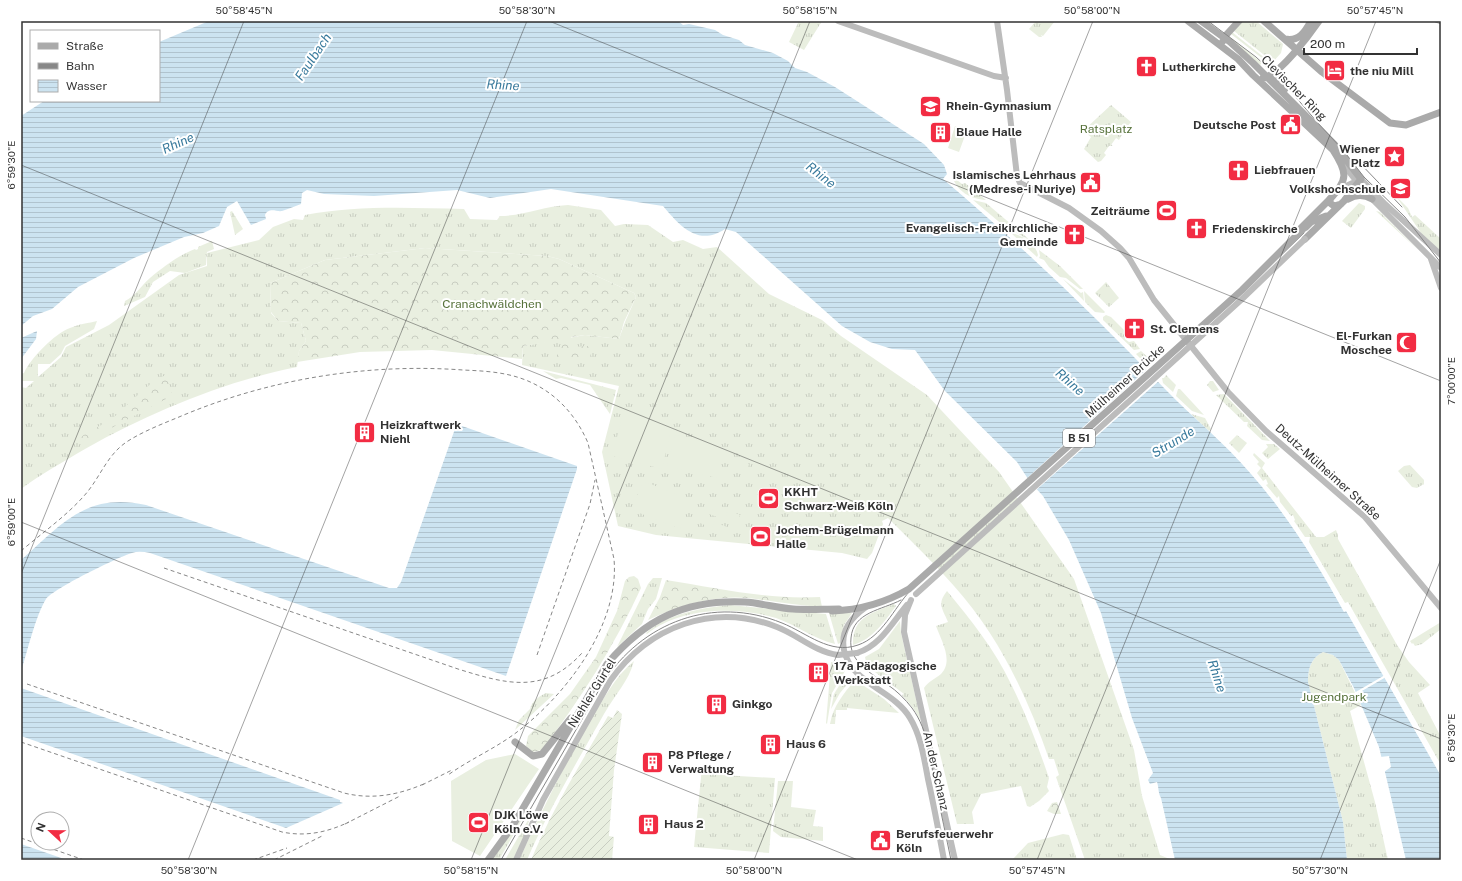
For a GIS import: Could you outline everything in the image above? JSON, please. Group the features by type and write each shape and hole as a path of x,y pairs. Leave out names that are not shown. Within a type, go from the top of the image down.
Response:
{"main road":[{"path":"838,21 994,76 1006,78"},
{"name":"Deutz-Mülheimer Straße","path":"997,21 1006,78 1016,176 1020,183 1069,208 1101,231 1120,248 1129,258 1154,300 1228,392 1266,431 1365,517 1441,608"},
{"name":"Clevischer Ring","path":"1188,21 1225,48 1248,68 1253,75 1328,146 1338,158"},
{"name":"Clevischer Ring","path":"1201,21 1224,38 1267,77 1338,149 1358,182"},
{"path":"1225,48 1223,43 1224,38 1239,21"},
{"path":"1264,21 1355,99 1383,120 1393,125 1414,123 1441,112"},
{"path":"1297,50 1312,21"},
{"path":"1248,68 1260,77 1267,77 1297,50 1319,21"},
{"path":"1284,39 1295,40 1305,32"},
{"path":"1284,39 1288,51 1275,76 1314,125"},
{"path":"1338,158 1372,199 1441,268"},
{"name":"B 51","path":"1330,199 1344,182 1344,175 1338,158"},
{"path":"1358,182 1385,204 1441,255"},
{"name":"B 51","path":"1330,199 1344,187 1358,182"},
{"name":"B 51","path":"1342,203 1358,182"},
{"path":"1330,199 1332,205 1342,203 1358,195 1366,196 1372,199"},
{"name":"Mülheimer Brücke","path":"894,596 908,588 922,577 1160,363 1233,295 1330,199"},
{"name":"Mülheimer Brücke","path":"911,600 934,576 1241,300 1342,203"},
{"name":"Mülheimer Brücke","path":"832,611 867,606 882,602 909,590 1218,311 1304,228 1311,222 1331,214"},
{"path":"1430,258 1441,288"},
{"name":"Niehler Gürtel","path":"822,611 851,608 894,596"},
{"name":"An der Schanz","path":"911,600 907,606 904,632 955,860"},
{"name":"Niehler Gürtel","path":"489,860 512,827 607,664 635,636 651,625 679,610 693,605 746,602 792,609 832,611"},
{"name":"An der Schanz","path":"867,606 855,615 844,632 844,648 846,657 858,674 895,700 912,720 920,740 944,860"},
{"name":"Niehler Gürtel","path":"516,860 543,800 610,681 630,656 646,643 669,630 692,622 712,618 736,618 775,626 820,650 838,655 857,653 870,647 878,641 907,606"},
{"name":"Niehler Gürtel","path":"489,860 525,809 605,671 635,636"},
{"path":"515,742 533,756 542,754 588,698"}],"green space":[{"path":"799,21 822,21 804,50 789,42"},
{"path":"1036,21 1055,21 1043,36 1041,35 1042,37 1039,37 1029,29"},
{"path":"1243,21 1256,21 1283,44 1281,53 1273,62 1234,31"},
{"path":"1232,32 1266,59 1267,62 1231,34"},
{"path":"1229,36 1262,63 1260,65 1228,37"},
{"name":"Ratsplatz","path":"1111,105 1131,122 1127,127 1123,128 1121,131 1124,131 1119,140 1116,138 1111,145 1113,146 1109,146 1104,153 1106,155 1101,161 1098,162 1084,149 1091,137 1083,131"},
{"path":"955,126 967,130 959,152 948,148"},
{"path":"952,176 962,184 965,183 986,200 965,194 954,182"},
{"path":"1396,196 1408,208 1412,217 1415,215 1441,239 1441,252 1423,236"},
{"path":"973,200 986,203 1031,241 1004,226"},
{"path":"1359,203 1365,206 1365,209 1351,228 1342,221"},
{"path":"568,205 601,210 615,226 624,224 648,225 673,242 683,240 703,249 717,247 769,294 822,320 841,336 927,395 999,472 1074,579 1134,750 1142,796 1160,855 1172,860 1085,860 1056,777 1059,775 1054,759 1049,759 1031,712 998,646 985,625 954,586 888,518 882,521 883,524 872,553 867,559 842,553 656,535 618,526 602,452 619,386 522,365 523,346 585,335 619,339 636,297 634,293 559,259 547,256 425,248 325,260 270,283 271,313 278,321 301,323 306,341 299,351 297,367 242,381 162,411 110,435 44,473 21,489 21,387 26,388 34,381 21,381 21,374 24,373 32,360 57,335 70,328 97,321 94,329 65,346 61,354 50,364 38,364 38,377 61,357 66,347 109,325 179,275 207,266 207,253 259,240 273,227 294,219 303,220 305,215 325,212 364,208 464,209 470,219 497,220 500,216 509,216 550,207"},
{"path":"232,211 243,229 235,235 230,212"},
{"path":"1376,211 1380,212 1418,250"},
{"path":"1011,233 1024,238 1031,244 1037,251 1037,257"},
{"path":"212,241 214,249 207,252 206,265 185,273 170,271 153,282 145,297 124,306 125,301 150,278 166,266 177,258"},
{"name":"Cranachwäldchen","path":"425,248 547,256 559,259 634,293 636,297 624,322 619,339 585,335 571,337 570,343 574,347 589,346 592,348 589,362 557,357 557,350 563,344 564,340 523,346 522,359 432,350 360,352 297,362 299,351 306,341 301,323 278,321 271,312 270,283 325,260"},
{"path":"1039,250 1060,266 1083,289 1080,289 1066,278 1060,277 1044,260 1039,258"},
{"path":"1063,279 1081,293 1083,292 1084,301"},
{"path":"1106,282 1119,298 1109,307 1095,293"},
{"path":"1084,291 1105,312 1104,313 1095,312 1085,302"},
{"path":"1106,315 1111,317 1124,330 1125,339 1129,342 1134,341 1140,349 1134,350 1103,320 1103,317"},
{"path":"1141,351 1153,362 1150,365 1147,365 1136,354"},
{"path":"543,371 616,390 610,414 590,385 561,378 556,379"},
{"path":"167,375 170,378 169,386 172,392 166,399 83,443 76,443 84,435 114,417 155,381"},
{"path":"1166,375 1176,385 1173,392 1163,383 1162,378"},
{"path":"1210,381 1213,381 1219,390 1213,392 1207,385"},
{"path":"1178,389 1180,389 1204,415 1192,411 1176,396"},
{"path":"1224,394 1270,441 1262,440 1247,426 1248,422 1244,422 1216,395"},
{"path":"625,407 673,420 662,469 612,456"},
{"path":"1191,414 1205,418 1211,429 1209,431"},
{"path":"675,435 725,448 717,478 667,466"},
{"path":"1237,435 1247,443 1239,453 1229,443"},
{"path":"1266,444 1274,444 1280,449 1268,459 1262,453 1268,447"},
{"path":"740,449 753,454 751,460 738,455"},
{"path":"1254,453 1265,463 1262,468 1316,537 1324,537 1336,530 1338,539 1397,645 1409,662 1430,685 1418,693 1441,737 1441,765 1348,602 1345,603 1309,542 1310,537 1305,537 1294,521 1293,515 1291,516 1280,502 1279,496 1277,498 1266,485 1268,484 1266,479 1263,481 1257,473 1261,468 1257,464 1259,462 1253,455"},
{"path":"736,459 749,464 747,470 734,465"},
{"path":"1410,465 1424,480 1424,484 1417,488 1412,487 1398,471 1404,466"},
{"path":"733,478 746,483 744,489 731,484"},
{"path":"643,481 691,500 680,529 632,510"},
{"path":"711,497 723,502 721,508 708,503"},
{"path":"797,499 809,504 807,509 794,504"},
{"path":"707,507 719,512 717,517 704,512"},
{"path":"818,507 830,512 828,518 815,513"},
{"path":"792,509 805,514 802,520 790,515"},
{"path":"728,510 740,515 738,521 726,515"},
{"path":"838,516 851,521 848,526 836,521"},
{"path":"702,517 715,522 712,528 700,523"},
{"path":"813,518 826,523 824,529 811,523"},
{"path":"862,520 874,525 872,530 859,525"},
{"path":"722,525 734,530 732,536 719,531"},
{"path":"834,526 846,531 844,537 832,532"},
{"path":"858,529 870,534 868,540 855,535"},
{"path":"788,531 801,533 801,539 787,537"},
{"path":"808,537 821,539 820,545 807,543"},
{"path":"787,538 800,540 799,546 786,544"},
{"path":"854,538 866,543 864,549 852,544"},
{"path":"634,576 638,579 641,588 620,630 596,672 570,712 542,750 533,752 526,746 528,736 570,694 596,657 617,611 625,581 629,577"},
{"path":"653,578 662,578 656,599 648,609 642,624 617,647 648,584"},
{"path":"666,580 762,595 781,597 820,597 822,607 794,605 735,597 697,602 648,620 660,597"},
{"path":"947,591 982,636 1005,671 1027,718 1049,778 1047,787 1049,791 1039,801 1030,807 1027,806 1021,786 981,794 972,812 974,824 957,824 924,688 945,669 945,650 936,626 948,622 941,603"},
{"path":"894,604 896,606 878,629 866,639 853,645 856,628 865,617"},
{"path":"730,605 826,614 835,644 820,639 776,618 761,614 727,611 709,611 676,618 660,625 647,634 646,633 655,626 675,616 697,610"},
{"path":"829,613 852,613 844,625 840,643 838,644"},
{"path":"900,621 901,633 921,721 913,708 902,695 904,694 867,666 865,657 879,649"},
{"path":"1441,622 1441,629 1422,644 1415,646 1413,643 1412,644 1410,641"},
{"name":"Jugendpark","path":"1323,652 1333,655 1339,660 1361,705 1350,711 1375,802 1388,860 1347,860 1343,822 1308,682 1313,661"},
{"path":"634,661 629,675 604,714 564,786 527,860 519,860 553,789 591,719 615,681"},
{"path":"831,662 841,663 845,671 832,693 827,724 826,723"},
{"path":"845,676 850,681 840,693 831,709 834,694"},
{"path":"855,680 884,699 899,713 847,708 847,710 836,710 835,724 830,724 831,717 836,706"},
{"path":"546,693 554,694 515,730 519,720 530,709 534,701"},
{"path":"617,710 622,714 614,770 609,836 614,837 612,860 531,860 557,805 577,769 608,716 613,718"},
{"name":"DJK Löwe Köln e.V.","path":"515,754 539,769 480,856 452,841 451,781 486,760"},
{"path":"702,767 721,775 775,778 769,853 694,847"},
{"path":"778,781 793,781 791,807 816,810 813,826 823,827 823,841 781,837 773,831"},
{"path":"1057,802 1061,814 1054,814 1047,811 1052,803"},
{"path":"528,809 499,860 491,860"},
{"path":"531,815 514,860 505,860"},
{"path":"1063,834 1069,835 1077,860 1012,860 1028,843"}],"water":[{"path":"209,21 678,21 683,25 689,24 715,30 723,35 739,40 745,45 773,53 788,61 795,68 807,72 835,87 924,144 944,165 947,174 943,179 1001,229 1057,281 1176,400 1231,452 1265,490 1290,523 1344,612 1346,611 1441,776 1441,860 1406,860 1379,747 1354,688 1339,660 1333,655 1323,652 1315,658 1311,665 1308,682 1343,822 1347,860 1175,860 1157,782 1150,784 1148,780 1153,773 1132,718 1101,613 1069,540 1043,496 1030,482 1017,462 945,391 915,350 892,349 870,342 842,326 736,232 725,229 715,234 706,236 698,235 683,227 663,206 551,189 490,198 457,190 374,196 324,194 307,190 302,193 301,204 282,211 268,211 265,215 266,219 251,225 237,201 227,207 219,226 203,233 184,237 134,258 78,287 52,309 33,316 21,326 21,116 42,102 160,102 160,42"},
{"path":"37,331 36,339 21,359 21,338"},
{"path":"456,426 462,426 577,466 506,676 150,553 141,552 132,553 100,567 60,588 46,599 35,624 21,672 21,560 49,534 76,514 91,507 107,503 125,502 146,505 389,588 397,588 401,582"},
{"path":"21,688 340,800 340,802 343,803 286,828 21,736"},
{"path":"21,844 30,847 30,851 41,851 67,860 21,860"}],"pier":[{"path":"1148,368 1160,380 1035,491 1026,479"},
{"path":"1385,675 1386,677 1355,695 1354,693"},
{"path":"1389,756 1391,767 1384,772 1380,757"}],"tram line":[{"path":"1208,21 1256,57 1283,82 1343,150 1364,177 1405,217 1441,263"},
{"path":"1355,158 1402,207"},
{"path":"501,860 603,683 619,662 638,644 659,630 681,620 705,614 730,612 756,615 782,623 828,645 848,647 858,645 866,641 881,629 910,591 1246,289 1304,233"},
{"path":"901,600 870,613 857,622 853,629 851,646 853,654 862,666 901,695 918,717 926,737 951,860"}],"railway":[{"path":"21,551 76,504 89,490 114,453 128,441 179,417 247,393 318,377 354,372 427,368 471,370 504,374 520,378 538,386 548,392 564,406 578,423 588,443 614,559 613,584 608,610 598,634 585,658 569,681 551,701 532,720 513,735 448,775"},
{"path":"537,655 590,504 595,480"},
{"path":"164,568 458,669 492,679 508,682 539,680 553,675 568,666 582,653"},
{"path":"27,684 344,793 365,796 385,795 406,791 426,783"},
{"path":"21,742 282,832 300,834 317,833 349,822"},
{"path":"422,785 452,770"},
{"path":"345,824 400,796"},
{"path":"274,860 324,835"},
{"path":"21,838 84,860"},
{"path":"253,860 287,848"}],"place":[{"name":"Lutherkirche","path":"1147,67"},
{"name":"the niu Mill","path":"1334,71"},
{"name":"Rhein-Gymnasium","path":"930,106"},
{"name":"Deutsche Post","path":"1291,125"},
{"name":"Blaue Halle","path":"940,132"},
{"name":"Wiener Platz","path":"1395,156"},
{"name":"Liebfrauen","path":"1239,170"},
{"name":"Islamisches Lehrhaus (Medrese-i Nuriye)","path":"1091,182"},
{"name":"Volkshochschule","path":"1401,189"},
{"name":"Zeiträume","path":"1166,211"},
{"name":"Friedenskirche","path":"1197,229"},
{"name":"Evangelisch-Freikirchliche Gemeinde","path":"1074,235"},
{"name":"St. Clemens","path":"1135,329"},
{"name":"El-Furkan Moschee","path":"1407,343"},
{"name":"Heizkraftwerk Niehl","path":"365,432"},
{"name":"KKHT Schwarz-Weiß Köln","path":"769,499"},
{"name":"Jochem-Brügelmann Halle","path":"760,537"},
{"name":"17a Pädagogische Werkstatt","path":"819,673"},
{"name":"Ginkgo","path":"717,704"},
{"name":"Haus 6","path":"771,744"},
{"name":"P8 Pflege / Verwaltung","path":"652,762"},
{"name":"DJK Löwe Köln e.V.","path":"478,822"},
{"name":"Haus 2","path":"649,824"},
{"name":"Berufsfeuerwehr Köln","path":"881,841"}],"water label":[{"name":"Faulbach","path":"313,57"},
{"name":"Rhine","path":"503,85"},
{"name":"Rhine","path":"178,143"},
{"name":"Rhine","path":"821,175"},
{"name":"Rhine","path":"1070,382"},
{"name":"Strunde","path":"1173,442"},
{"name":"Rhine","path":"1217,676"}]}
